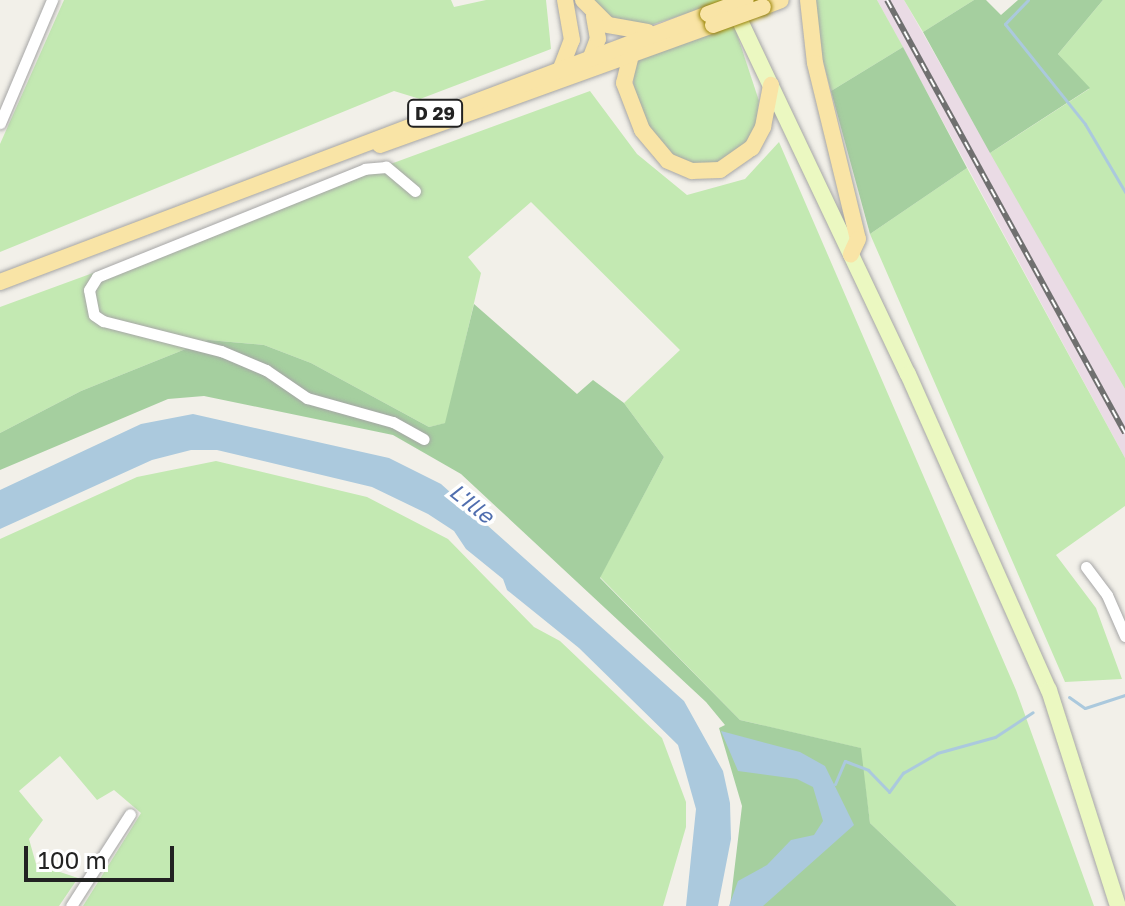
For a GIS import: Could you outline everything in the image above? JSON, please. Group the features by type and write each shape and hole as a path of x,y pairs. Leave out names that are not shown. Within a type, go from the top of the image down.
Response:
{"main road":[{"path":"563,73 572,40 565,0"},
{"path":"583,0 594,16 624,30 657,32"},
{"path":"731,0 851,254 1063,725 1118,906"},
{"name":"D 29","path":"0,282 563,73 631,55 746,0"},
{"name":"D 29","path":"563,73 594,56 657,32 781,0"},
{"path":"808,0 815,63 858,239 851,254"},
{"path":"594,16 594,56"},
{"path":"631,55 624,83 642,130 668,161 692,171 720,170 752,148 763,127 771,85"}],"street":[{"path":"0,123 52,0"},
{"path":"415,191 386,167 365,169 97,277 89,290 94,315 103,321 221,351 266,370 307,398 393,422 424,439"},
{"path":"1086,567 1107,595 1125,636"},
{"path":"71,906 130,814"}],"shaded area":[{"path":"877,0 904,0 1125,389 1125,458"}],"green space":[{"path":"64,0 451,0 454,7 486,0 546,0 551,49 420,99 394,91 0,252 0,144"},
{"path":"590,0 722,2 648,26 607,17"},
{"path":"816,0 877,0 903,47 831,91 814,27"},
{"path":"904,0 974,0 923,32"},
{"path":"974,0 986,0 1001,15 1018,0 1103,0 1058,54 1090,88 990,153 923,32"},
{"path":"1103,0 1125,0 1125,389 990,153 1089,89 1058,54"},
{"path":"734,25 759,101 756,124 747,143 728,158 709,166 690,164 672,155 647,124 634,94 633,67 639,59"},
{"path":"903,47 967,168 870,234 831,91"},
{"path":"590,91 637,154 687,195 745,179 779,142 1016,690 1094,906 957,906 870,823 860,748 740,720 600,577 664,457 624,403 680,350 531,202 468,257 481,273 446,423 429,427 311,363 264,345 208,340 81,391 0,433 0,307"},
{"path":"967,168 1125,458 1125,506 1056,555 1096,608 1122,679 1065,682 870,234"},
{"path":"474,304 577,394 593,380 624,403 664,457 600,578 740,720 861,748 870,823 957,906 730,906 742,806 719,728 725,725 706,702 461,474 393,435 204,396 168,399 0,470 0,433 81,391 208,340 264,345 311,363 429,427 445,423"},
{"path":"216,461 367,497 448,539 534,627 560,641 662,738 686,802 686,827 663,906 83,906 141,813 114,790 97,800 60,756 19,791 43,820 29,839 36,864 78,878 59,906 0,906 0,539 137,477"}],"water":[{"path":"193,414 389,458 441,484 684,701 723,771 730,803 731,839 718,906 686,906 696,809 678,745 579,648 507,590 503,579 466,549 454,531 428,514 372,487 217,450 191,450 152,460 0,529 0,490 141,424"},
{"path":"721,731 800,752 825,766 854,825 763,906 729,906 738,881 767,865 791,840 814,835 823,821 813,787 797,779 738,771"}],"waterway":[{"path":"1028,0 1005,24 1085,124 1125,192"},
{"path":"1069,697 1085,708 1125,695"},
{"path":"835,784 845,761 868,770 889,792 903,773 937,753 995,737 1033,712"}],"railway":[{"path":"887,0 1125,433"}],"water label":[{"name":"L'Ille","path":"472,503"}]}
